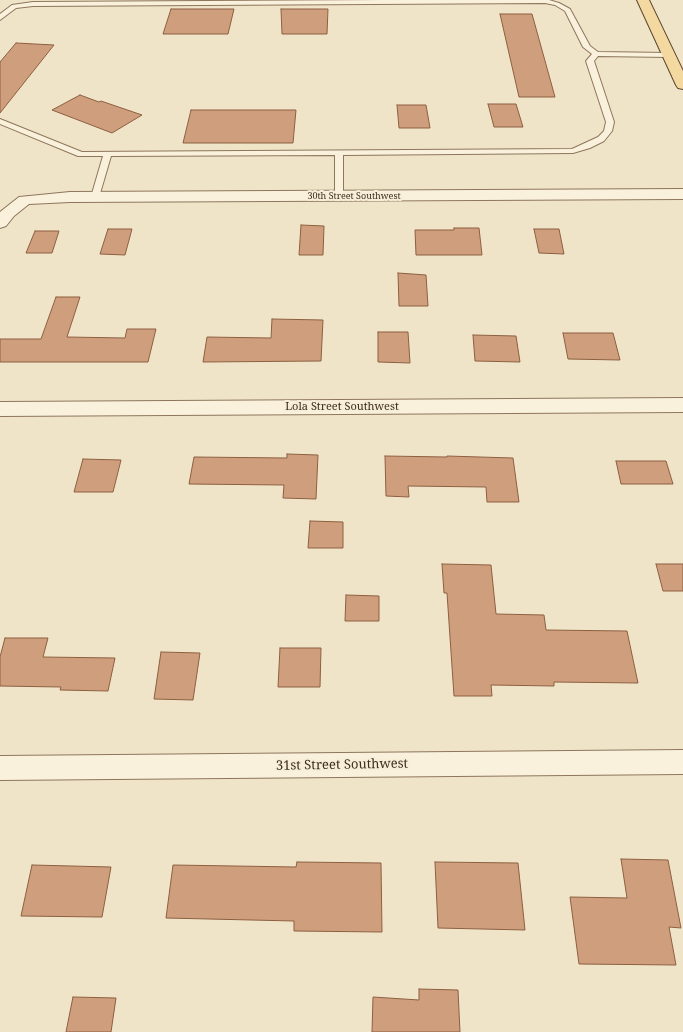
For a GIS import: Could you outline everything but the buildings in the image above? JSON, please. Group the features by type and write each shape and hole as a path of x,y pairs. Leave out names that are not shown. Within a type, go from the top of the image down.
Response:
{"main road":[{"path":"643,0 683,85"}],"street":[{"name":"30th Street Southwest","path":"0,223 8,213 25,200 95,197 683,194"},
{"name":"Lola Street Southwest","path":"0,410 683,405"},
{"name":"31st Street Southwest","path":"0,768 683,762"}],"lane":[{"path":"0,18 14,6 33,4 545,1 557,4 568,10 587,47 596,54 669,55"},
{"path":"0,121 81,154 573,151 601,139 608,131 610,122 590,61 596,54"},
{"path":"339,196 340,152"},
{"path":"95,197 108,154"}]}
